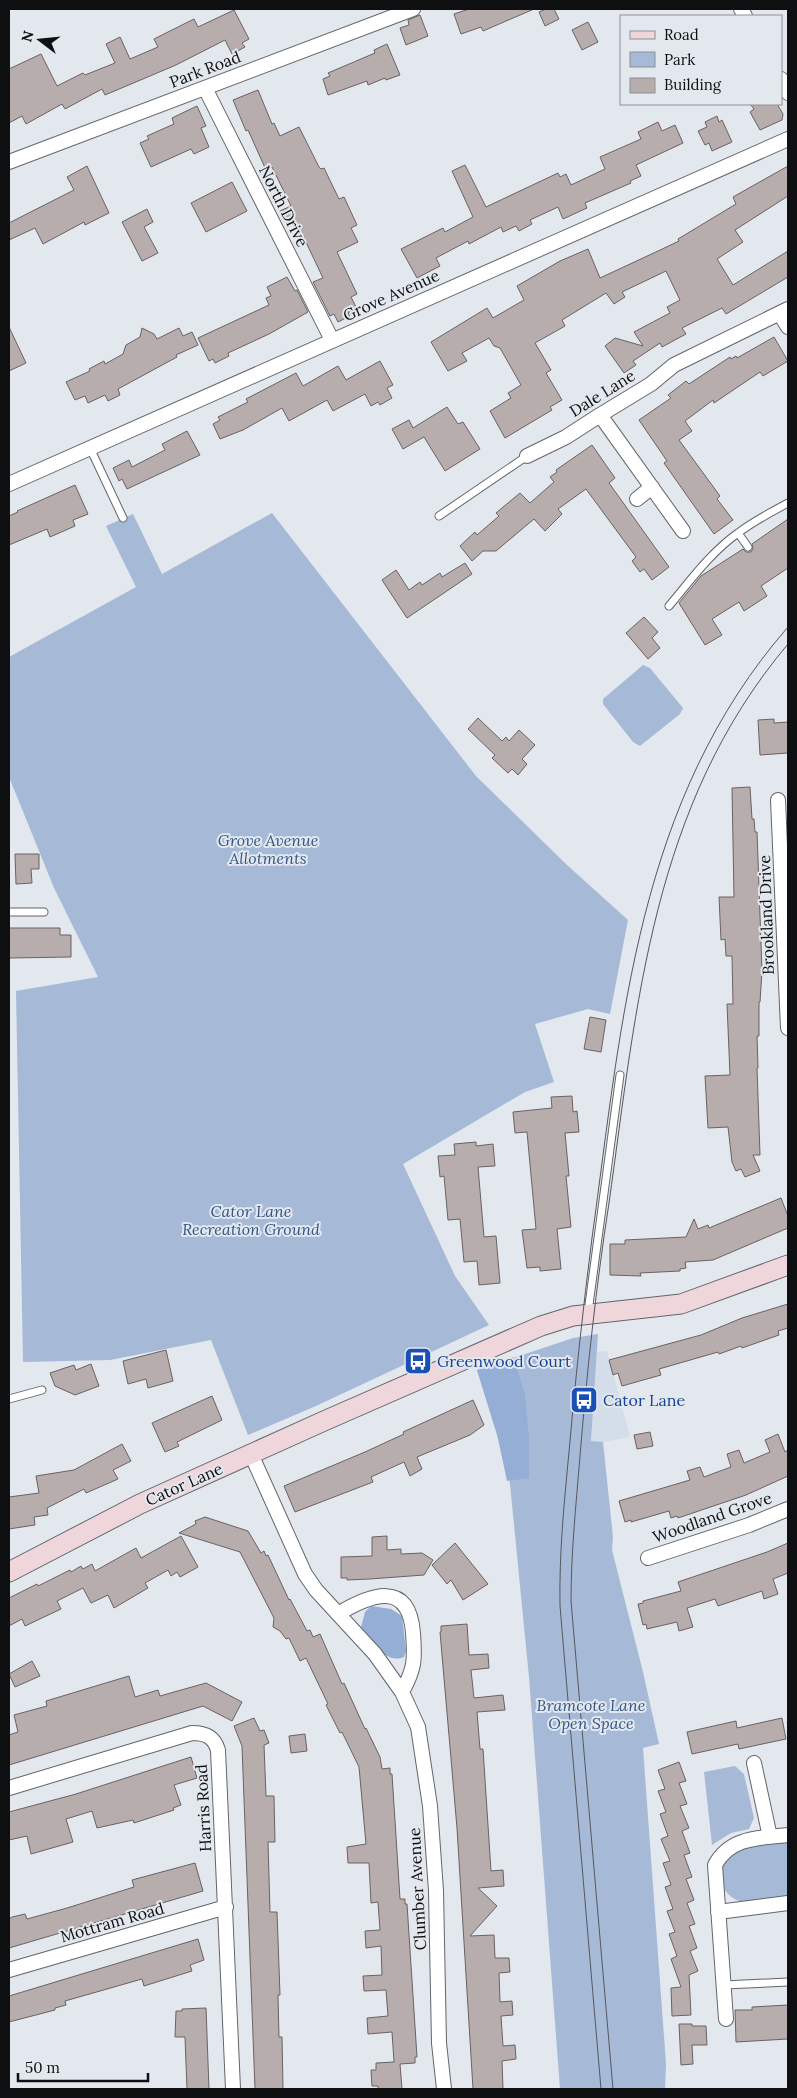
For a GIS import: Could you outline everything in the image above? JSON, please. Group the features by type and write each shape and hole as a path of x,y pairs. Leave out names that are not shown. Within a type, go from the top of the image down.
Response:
{"street":[{"name":"Park Road","path":"9,162 413,9"},
{"path":"782,82 788,93"},
{"name":"North Drive","path":"205,88 332,340"},
{"name":"Grove Avenue","path":"9,484 788,140"},
{"path":"784,311 788,327"},
{"name":"Dale Lane","path":"527,456 566,437 651,384 674,365 784,311"},
{"path":"600,415 683,531"},
{"path":"637,499 652,487"},
{"name":"Brookland Drive","path":"778,800 788,1028"},
{"name":"Cator Lane","path":"9,1572 140,1504 495,1346 559,1320 588,1314 681,1304 788,1265"},
{"name":"Clumber Avenue","path":"251,1454 305,1574 338,1614 375,1654 402,1692 418,1728 430,1806 436,1891 439,2043 444,2089"},
{"name":"Woodland Grove","path":"648,1558 749,1525 788,1509"},
{"path":"338,1614 359,1602 384,1596 394,1598 408,1608 412,1621 415,1661 410,1678 402,1692"},
{"name":"Harris Road","path":"9,1788 192,1733 208,1735 215,1742 218,1750 233,2089"},
{"path":"754,1763 770,1836"},
{"path":"726,2019 715,1865 720,1856 734,1844 770,1836 788,1835"},
{"path":"718,1912 788,1903"},
{"name":"Mottram Road","path":"9,1970 226,1907"}],"lane":[{"path":"90,448 123,518"},
{"name":"Dale Lane","path":"439,516 527,456"},
{"path":"669,606 718,550 738,533 788,503"},
{"path":"738,533 748,548"},
{"path":"9,912 44,912"},
{"path":"588,1314 620,1075"},
{"path":"9,1398 42,1390"},
{"path":"724,1985 788,1982"}],"shaded area":[{"path":"607,1351 630,1437 603,1442 591,1441 597,1352"},
{"path":"513,1357 525,1394 529,1439 529,1478 507,1481 497,1434 477,1370"},
{"path":"371,1606 391,1609 402,1616 406,1651 404,1657 397,1659 385,1654 374,1644 361,1627 365,1612"}],"green space":[{"name":"Grove Avenue Allotments","path":"272,513 476,776 567,865 628,920 610,1014 588,1009 535,1024 554,1082 525,1092 403,1164 455,1276 489,1325 316,1406 248,1435 211,1340 110,1360 23,1362 16,991 98,977 54,888 9,777 9,657 136,587 106,526 133,514 162,574"},
{"path":"643,665 650,668 683,708 680,714 640,746 633,742 603,704 603,699"},
{"name":"Bramcote Lane Open Space","path":"598,1334 591,1441 603,1442 613,1537 612,1550 659,1744 643,1748 666,2064 665,2089 560,2089 529,1677 509,1474 477,1370 573,1338"},
{"path":"735,1766 744,1774 754,1818 749,1829 731,1833 712,1845 704,1772"},
{"path":"788,1842 788,1897 745,1902 739,1901 725,1890 721,1876 722,1868 731,1855 750,1846"}],"building":[{"path":"469,9 534,9 483,31 481,27 461,34 454,14"},
{"path":"546,9 554,9 559,19 545,26 539,12"},
{"path":"234,10 249,39 242,43 245,47 232,54 225,40 176,65 105,95 102,89 65,109 62,104 26,124 22,116 9,123 9,69 41,54 57,86 83,73 85,75 115,63 106,44 120,37 130,59 158,47 154,39 194,19 198,27"},
{"path":"420,15 428,36 406,45 400,28 409,25 408,20"},
{"path":"588,22 598,42 582,50 572,30"},
{"path":"387,44 400,75 386,80 385,78 368,85 367,81 328,95 323,79 330,76 328,73 375,53 374,50"},
{"path":"258,90 272,124 274,123 280,136 299,127 319,167 321,169 324,168 339,199 344,197 357,225 351,228 358,242 337,252 357,294 351,297 357,309 348,313 350,316 338,322 334,314 330,316 313,282 323,278 304,238 301,239 294,222 287,225 280,211 291,206 272,167 266,170 233,100"},
{"path":"751,105 778,105 783,114 782,120 760,130 750,112 754,109"},
{"path":"197,106 206,126 201,128 209,147 194,154 191,149 151,167 140,143 149,139 147,136 174,124 172,118"},
{"path":"717,116 719,122 722,120 732,142 712,151 709,143 705,145 698,131 707,127 705,122"},
{"path":"658,122 662,131 675,125 683,143 636,165 641,176 630,181 631,183 585,203 587,208 563,219 558,207 530,220 532,224 519,231 516,226 503,232 501,227 469,244 468,241 436,258 440,266 417,278 401,249 443,228 445,232 473,217 452,171 465,165 486,207 558,173 560,177 566,174 571,185 605,169 600,157 641,139 638,132"},
{"path":"87,166 109,213 85,225 84,222 43,244 35,228 9,240 9,223 74,190 67,177"},
{"path":"788,166 788,196 735,230 743,242 717,259 733,285 788,251 788,277 726,314 722,308 682,328 686,334 662,347 660,343 633,361 636,365 624,373 605,346 615,338 643,346 634,332 670,313 667,307 680,300 666,271 622,292 625,297 614,304 606,293 562,320 565,326 535,343 551,370 546,373 562,400 550,407 552,410 505,438 490,411 511,398 508,393 521,385 500,348 494,346 489,338 462,353 467,361 448,371 431,342 487,308 493,318 524,300 517,286 560,261 588,249 600,278 679,241 678,239 736,204 733,197"},
{"path":"232,182 247,211 206,232 191,203"},
{"path":"147,209 153,222 144,227 158,253 142,261 122,222"},
{"path":"287,277 295,291 297,290 308,312 269,334 228,353 229,356 215,363 213,359 209,361 198,338 269,305 266,298 271,296 267,287"},
{"path":"9,327 26,363 9,371"},
{"path":"142,328 154,334 157,339 179,328 183,336 192,332 198,345 176,355 177,357 118,389 120,395 108,401 105,395 88,403 85,396 75,400 66,382 90,371 89,369 104,361 105,364 123,354 126,345 140,337"},
{"path":"774,337 788,361 763,376 760,372 714,403 713,400 685,421 692,431 679,440 720,496 717,499 733,520 714,534 664,463 667,461 639,420 671,398 668,395 686,381 689,384 730,357 731,359 736,356 737,358"},
{"path":"380,361 393,385 387,388 392,398 380,405 378,402 371,406 365,394 333,411 327,400 289,421 282,408 243,430 220,439 213,424 220,420 218,417 248,402 246,399 296,373 303,386 338,366 346,380"},
{"path":"447,407 458,424 463,422 480,449 445,471 424,437 403,449 392,429 409,420 413,428"},
{"path":"187,431 200,455 127,489 122,479 119,481 113,468 129,460 132,467 165,450 162,444"},
{"path":"592,445 615,478 609,483 669,567 652,580 644,569 640,572 632,561 636,557 586,489 558,509 562,514 545,531 534,519 496,551 483,551 472,561 460,546 475,532 477,535 499,516 496,513 520,493 530,503 554,482 550,477 557,472 556,470"},
{"path":"75,485 88,514 73,520 75,526 50,537 47,529 9,545 9,516"},
{"path":"788,519 788,568 761,586 767,596 744,611 739,602 712,619 722,635 705,645 679,603 701,576 743,549 746,552 751,552 753,549 752,544"},
{"path":"465,563 472,574 407,618 382,580 396,570 409,590 420,582 422,585 440,573 442,577"},
{"path":"644,617 658,632 652,638 660,648 648,659 626,633"},
{"path":"478,718 502,741 506,737 509,741 519,730 535,745 522,759 527,764 518,775 512,769 508,773 492,758 495,755 468,729"},
{"path":"774,719 774,723 788,722 788,753 760,755 758,720"},
{"path":"750,787 752,819 754,819 755,832 757,832 762,971 759,1002 759,1036 757,1036 760,1155 753,1155 760,1171 745,1177 741,1169 736,1171 732,1162 728,1127 708,1128 705,1076 730,1075 727,1004 733,1004 732,956 726,956 725,939 721,940 719,897 734,897 732,788"},
{"path":"15,854 39,854 39,869 31,869 32,883 16,884"},
{"path":"9,928 60,928 60,935 71,935 71,957 9,958"},
{"path":"590,1017 606,1020 601,1052 584,1049"},
{"path":"572,1096 573,1112 577,1111 579,1132 565,1133 569,1176 566,1176 571,1227 557,1229 561,1269 540,1271 540,1267 527,1268 522,1230 536,1229 527,1132 515,1133 513,1112 552,1108 551,1097"},
{"path":"476,1142 476,1146 493,1144 495,1166 478,1167 484,1237 496,1236 500,1283 479,1285 477,1261 464,1262 460,1219 448,1220 444,1176 440,1177 438,1156 455,1155 454,1144"},
{"path":"781,1198 788,1216 788,1228 713,1260 685,1262 686,1268 680,1269 680,1271 640,1273 641,1276 610,1275 610,1244 625,1244 625,1240 686,1237 694,1219 698,1229 708,1225 709,1228"},
{"path":"788,1304 788,1328 778,1331 779,1335 742,1348 741,1346 719,1354 718,1352 659,1369 661,1375 622,1386 618,1373 613,1375 609,1360 701,1335 742,1318"},
{"path":"166,1350 173,1381 148,1388 146,1379 128,1384 123,1361"},
{"path":"91,1364 99,1386 75,1395 55,1386 50,1373 74,1365 76,1370"},
{"path":"212,1396 222,1420 177,1442 179,1446 165,1452 152,1423"},
{"path":"473,1400 484,1425 470,1435 417,1457 422,1469 410,1476 404,1462 371,1477 373,1482 295,1512 284,1486 365,1452 404,1434 403,1432"},
{"path":"650,1432 653,1446 637,1449 634,1435"},
{"path":"778,1434 785,1452 788,1450 788,1476 746,1495 678,1518 677,1516 671,1518 669,1511 625,1522 619,1501 690,1480 687,1471 700,1467 704,1477 731,1467 727,1454 739,1450 744,1463 770,1452 765,1440"},
{"path":"122,1444 131,1461 113,1470 118,1479 86,1493 84,1489 47,1508 48,1515 34,1517 35,1525 9,1529 9,1497 39,1493 36,1476 74,1470"},
{"path":"205,1517 248,1531 261,1553 264,1551 266,1556 268,1555 289,1600 307,1631 310,1630 313,1637 320,1634 342,1684 344,1683 380,1757 382,1769 390,1768 390,1774 392,1774 400,1899 405,1899 405,1904 407,1904 417,2057 415,2057 415,2063 400,2064 402,2089 378,2089 378,2086 372,2086 371,2070 376,2070 376,2063 394,2062 392,2032 368,2034 367,2018 388,2016 386,1990 364,1991 363,1976 382,1975 381,1946 366,1948 365,1931 380,1930 378,1902 371,1903 369,1863 348,1863 347,1847 366,1844 359,1767 326,1705 328,1704 306,1658 300,1661 289,1638 286,1639 280,1631 273,1627 274,1618 240,1552 179,1533 196,1524 195,1521"},
{"path":"181,1536 198,1567 180,1577 177,1572 171,1576 168,1570 145,1583 148,1588 114,1608 108,1595 91,1603 83,1588 57,1601 61,1609 25,1626 22,1619 9,1626 9,1598 81,1566 83,1569 92,1564 95,1571 136,1548 141,1558"},
{"path":"387,1536 387,1550 401,1549 401,1554 422,1553 433,1560 424,1575 347,1580 347,1578 341,1578 341,1557 372,1556 372,1537"},
{"path":"455,1543 488,1584 463,1600 451,1580 447,1584 432,1565"},
{"path":"788,1543 788,1573 773,1579 778,1594 764,1599 762,1591 718,1606 715,1599 687,1608 693,1627 679,1631 677,1622 647,1629 646,1624 643,1625 638,1604 643,1603 643,1601 681,1591 678,1582"},
{"path":"467,1624 469,1655 488,1654 489,1668 471,1670 474,1698 503,1695 505,1710 477,1712 480,1749 483,1749 491,1871 503,1870 504,1886 478,1888 497,1906 470,1936 494,1935 495,1958 509,1958 510,1972 499,1973 500,2002 512,2001 513,2015 501,2016 503,2046 515,2045 516,2059 502,2061 503,2089 473,2089 457,1828 440,1632 441,1626"},
{"path":"32,1661 40,1676 15,1687 9,1674"},
{"path":"129,1676 135,1697 158,1690 160,1696 206,1683 242,1702 232,1721 203,1706 9,1765 9,1735 18,1732 14,1715 47,1706 46,1701"},
{"path":"254,1718 260,1731 264,1730 269,1743 264,1745 266,1796 274,1796 275,1842 268,1842 270,1912 277,1912 280,1995 278,1995 279,2037 282,2037 283,2089 255,2089 242,1746 234,1726"},
{"path":"782,1718 786,1739 739,1749 738,1744 692,1754 687,1732 736,1721 737,1728"},
{"path":"305,1734 307,1751 291,1753 289,1736"},
{"path":"191,1757 197,1778 174,1785 181,1805 173,1808 174,1810 134,1823 133,1820 97,1828 92,1811 66,1819 73,1842 31,1854 27,1836 9,1840 9,1812 76,1794"},
{"path":"679,1762 686,1781 679,1783 687,1804 680,1806 689,1828 682,1831 690,1853 684,1855 692,1877 686,1879 694,1900 687,1903 695,1924 689,1926 697,1948 690,1951 698,1971 689,1975 691,2015 672,2016 671,1988 681,1987 671,1959 677,1956 669,1934 675,1932 667,1911 673,1909 665,1887 671,1885 663,1863 670,1861 661,1839 668,1836 660,1814 666,1812 658,1791 665,1789 658,1770"},
{"path":"195,1863 203,1891 9,1948 9,1919 12,1917 25,1914 27,1919 67,1908 134,1887 132,1880"},
{"path":"198,1939 204,1960 190,1965 192,1971 144,1986 142,1979 65,2001 66,2005 55,2008 55,2010 9,2022 9,1996"},
{"path":"788,2005 788,2039 736,2042 735,2010 752,2010 752,2007"},
{"path":"206,2008 209,2089 187,2089 185,2037 175,2037 176,2011"},
{"path":"679,2024 706,2026 707,2045 692,2045 693,2064 681,2065"}],"tram line":[{"path":"601,2089 560,1606 565,1491 592,1238 627,995 645,916 668,839 698,765 737,694 788,627"},
{"path":"613,2089 571,1601 575,1511 596,1298 630,1054 642,981 658,909 679,839 707,771 742,706 788,644"}],"place":[{"name":"Greenwood Court","path":"418,1361"},
{"name":"Cator Lane","path":"584,1400"}],"park label":[{"name":"Cator Lane Recreation Ground","path":"251,1220"}]}
